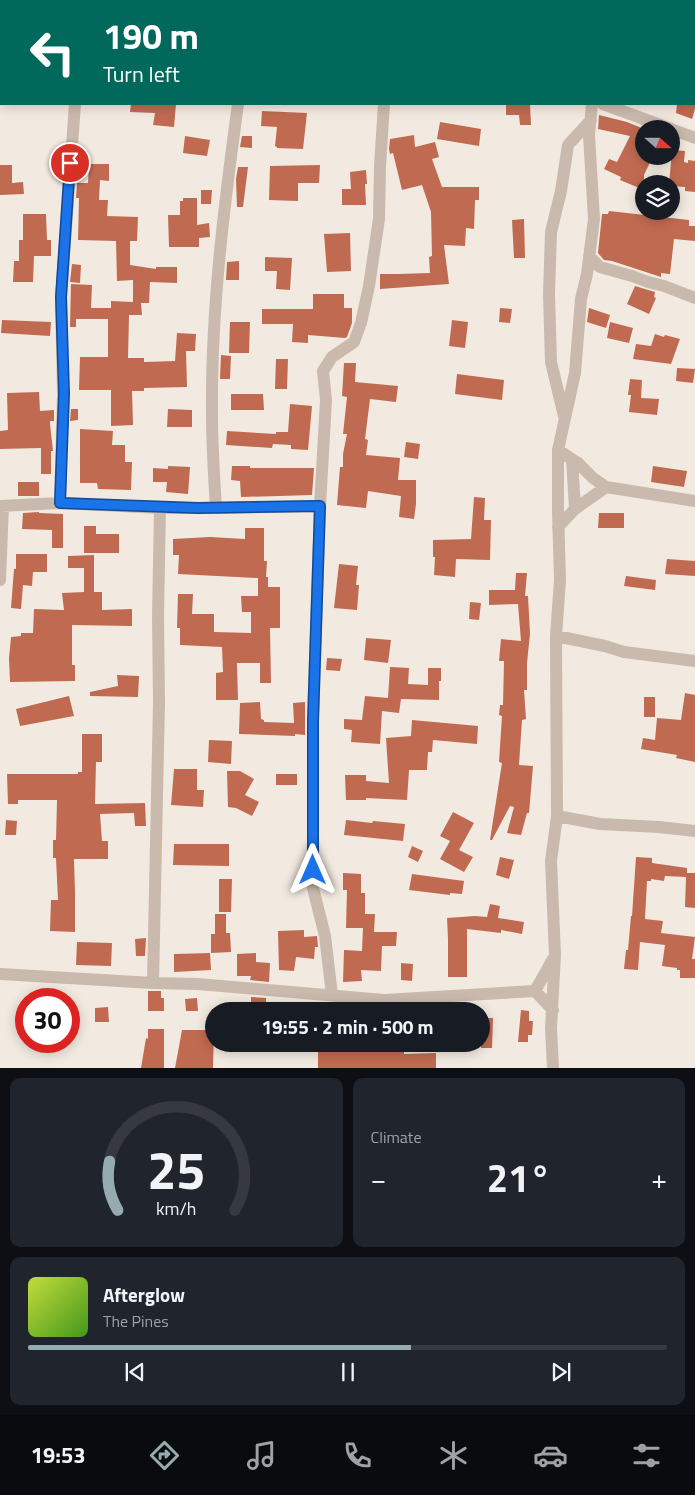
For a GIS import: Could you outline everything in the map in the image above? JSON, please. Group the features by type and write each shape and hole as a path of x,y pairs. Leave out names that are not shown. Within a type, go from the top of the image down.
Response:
{"street":[{"path":"60,503 64,394 61,297 75,105"},
{"path":"216,508 212,414 214,328 225,195 238,105"},
{"path":"332,995 325,936 313,888 313,721 320,506 326,400 323,371 332,357 354,342 361,323 369,286 379,219 384,105"},
{"path":"553,1068 551,1028 555,955 551,861 557,816 556,636 560,580 558,450 575,373 581,299 587,274 594,219 590,135 592,105"},
{"path":"606,105 647,120"},
{"path":"565,421 551,362 551,232 561,192 568,146 591,120"},
{"path":"680,132 695,138"},
{"path":"589,256 600,267 664,286 695,298"},
{"path":"587,274 600,267"},
{"path":"558,450 606,487 695,501"},
{"path":"572,459 575,509"},
{"path":"558,528 575,509 606,487"},
{"path":"0,580 2,506 60,503 160,508 320,506"},
{"path":"153,983 159,703 160,508"},
{"path":"556,636 624,652 695,661"},
{"path":"557,816 600,824 695,831"},
{"path":"535,991 555,955"},
{"path":"0,974 198,984 384,1000 535,991 553,1010"}],"building":[{"path":"131,105 176,105 174,127 153,125 155,113 130,112"},
{"path":"506,105 530,105 531,125 520,125 519,115 506,115"},
{"path":"677,105 695,105 692,119 676,113"},
{"path":"262,111 307,113 303,149 277,148 275,146 277,127 261,126"},
{"path":"599,115 635,125 635,165 649,165 644,175 635,175 635,186 620,180 621,177 604,169 609,159 617,162 630,136 598,129"},
{"path":"440,122 481,129 479,146 437,139"},
{"path":"414,135 415,147 435,142 439,157 432,159 442,187 479,187 479,200 475,200 474,229 466,228 465,246 444,245 449,284 380,289 380,274 430,273 429,257 432,256 431,212 422,185 402,190 393,153 390,154 389,149 390,139"},
{"path":"185,136 210,140 207,156 183,153"},
{"path":"242,136 252,136 252,148 240,147"},
{"path":"680,151 685,151 684,162 688,163 688,160 695,161 695,192 685,191 685,187 680,187 680,175 670,175 671,165 680,165"},
{"path":"89,164 109,164 109,181 100,180 99,200 108,200 107,216 138,217 137,241 130,241 130,265 156,269 156,267 177,267 177,283 150,282 149,303 141,303 142,315 129,315 128,358 144,358 144,362 175,361 177,333 196,334 195,351 186,351 187,387 144,388 144,391 132,391 133,425 111,426 111,390 79,390 80,357 108,357 108,319 76,319 76,327 70,327 71,284 92,285 91,308 111,308 111,301 133,302 133,280 117,281 116,241 78,240 79,198 76,198 77,183 88,183"},
{"path":"0,165 12,165 12,183 23,182 24,194 0,195"},
{"path":"320,165 319,183 298,183 298,201 269,200 270,166"},
{"path":"238,167 248,167 243,207 237,207 236,179"},
{"path":"366,170 366,205 342,205 342,189 351,189 350,172"},
{"path":"201,190 212,190 211,204 201,204"},
{"path":"183,198 197,198 197,225 209,223 210,237 199,238 199,247 169,247 168,215 180,215 180,201 183,201"},
{"path":"609,211 635,214 635,220 689,220 689,226 695,226 695,241 674,239 670,274 661,273 661,277 604,260 598,253 602,214 608,214"},
{"path":"23,214 46,214 47,240 51,240 51,256 34,256 33,282 13,282 14,261 19,261 19,240 23,240"},
{"path":"524,219 525,258 514,258 512,220"},
{"path":"350,233 351,271 327,272 324,234"},
{"path":"265,257 292,258 290,290 276,289 277,271 265,271"},
{"path":"239,261 239,280 226,280 227,262"},
{"path":"72,264 81,265 80,283 70,282"},
{"path":"635,286 655,292 654,297 656,298 649,314 627,304"},
{"path":"313,294 344,294 344,308 352,308 352,323 347,337 308,335 308,343 292,342 293,324 262,324 262,309 313,309"},
{"path":"500,308 512,309 510,323 499,322"},
{"path":"589,308 610,315 606,328 587,322"},
{"path":"2,320 51,322 50,336 1,333"},
{"path":"452,320 468,322 465,348 449,346"},
{"path":"230,322 250,322 249,353 229,353"},
{"path":"610,322 633,328 629,343 607,338"},
{"path":"655,334 680,339 671,364 633,359 636,344 651,346"},
{"path":"221,355 231,356 230,379 220,379"},
{"path":"276,359 288,359 287,389 275,389"},
{"path":"344,363 356,363 355,382 398,386 396,402 370,399 365,439 368,440 366,455 400,458 398,480 416,480 414,519 399,517 401,496 368,491 366,508 337,505 340,467 343,467 343,454 347,434 343,434 347,397 342,396"},
{"path":"677,368 695,369 693,383 676,381"},
{"path":"457,374 504,380 502,400 455,394"},
{"path":"630,379 642,380 641,398 659,399 657,415 629,412 631,395 628,395"},
{"path":"39,392 40,411 54,410 54,421 50,421 53,451 51,451 51,474 41,474 41,448 0,449 0,431 8,430 7,393"},
{"path":"231,394 263,394 264,410 231,410"},
{"path":"290,404 312,406 308,450 291,449 291,445 273,444 272,448 226,445 227,431 276,434 276,432 288,432"},
{"path":"71,409 78,409 78,420 70,421"},
{"path":"168,409 192,410 192,427 167,427"},
{"path":"80,429 113,431 112,445 125,445 125,462 132,462 131,490 98,489 97,483 80,483"},
{"path":"406,442 420,444 418,459 404,457"},
{"path":"168,466 190,467 188,494 166,492 167,482 153,482 153,468 168,469"},
{"path":"232,466 250,466 250,468 314,468 312,495 241,497 240,481 231,480"},
{"path":"653,466 687,471 684,487 651,482"},
{"path":"18,482 39,482 39,496 18,496"},
{"path":"474,497 485,498 484,520 491,520 490,560 456,559 455,577 434,575 435,557 433,557 433,540 471,539"},
{"path":"23,513 63,514 63,548 52,548 52,530 22,529"},
{"path":"599,513 624,513 624,528 598,528"},
{"path":"84,526 96,526 96,534 119,534 119,553 84,553"},
{"path":"245,528 264,528 264,561 267,561 266,577 268,577 268,587 280,587 280,628 270,628 271,683 260,683 260,663 237,663 238,700 216,700 216,673 223,672 222,647 180,645 180,628 177,628 178,594 193,594 192,614 214,614 214,632 251,633 251,612 242,612 241,596 258,596 258,578 178,574 179,555 173,555 173,539 210,537 245,539"},
{"path":"16,554 47,554 47,572 33,572 32,586 23,585 21,609 11,608"},
{"path":"94,555 94,592 102,592 102,610 132,609 132,626 72,625 72,665 75,665 75,681 10,682 9,658 11,637 21,636 21,633 33,633 34,609 64,610 62,593 84,592 84,568 68,568 68,556"},
{"path":"667,559 695,561 695,576 665,574"},
{"path":"339,564 358,566 356,585 359,585 357,610 334,608"},
{"path":"516,573 527,573 525,596 528,596 530,634 527,690 524,690 526,719 522,720 519,765 533,766 529,813 527,813 521,835 507,833 514,807 510,806 492,840 490,840 502,763 499,762 502,716 499,715 500,705 503,705 504,661 499,661 501,639 521,641 518,604 489,605 489,590 515,590"},
{"path":"626,576 656,580 655,590 624,586"},
{"path":"470,602 481,603 479,620 469,619"},
{"path":"366,638 391,640 388,663 364,660"},
{"path":"327,658 342,659 340,671 326,670"},
{"path":"390,667 409,668 408,684 428,685 428,668 441,668 439,700 401,699 399,713 382,711 380,744 351,742 352,730 344,729 344,719 362,720 365,696 388,698"},
{"path":"117,675 139,676 138,697 90,696 90,692 118,686"},
{"path":"685,693 695,695 695,762 676,758 677,755 641,749 643,738 655,740 657,718 681,720"},
{"path":"69,696 74,716 20,726 16,709"},
{"path":"644,697 655,697 655,717 644,717"},
{"path":"260,702 261,719 264,722 294,723 293,703 305,702 305,735 239,734 240,703"},
{"path":"412,720 478,726 477,744 433,740 432,752 428,752 427,770 409,770 407,800 366,798 366,800 346,800 345,775 366,775 366,781 389,783 386,738 411,736"},
{"path":"82,734 102,734 102,762 96,762 95,804 145,803 146,826 135,826 134,813 100,814 102,841 108,841 108,859 74,859 75,932 50,931 51,900 58,900 56,858 53,858 53,840 56,840 57,800 18,800 18,804 8,804 7,774 78,774 78,772 82,772"},
{"path":"209,740 232,741 231,764 208,762"},
{"path":"174,769 197,769 197,790 204,790 203,807 171,805"},
{"path":"227,771 240,771 254,779 245,795 259,802 252,816 236,808 228,807"},
{"path":"276,774 297,774 297,785 276,785"},
{"path":"453,812 474,823 459,850 473,857 464,872 440,859 450,841 440,836"},
{"path":"6,820 17,821 16,835 5,835"},
{"path":"346,820 405,824 403,841 344,835"},
{"path":"174,844 229,844 229,866 173,865"},
{"path":"412,846 423,851 418,862 408,857"},
{"path":"500,857 514,860 509,879 496,875"},
{"path":"636,857 652,858 652,863 687,868 687,873 695,873 695,908 685,907 686,877 665,876 664,881 651,879 651,881 647,881 645,919 663,921 661,933 695,937 692,959 695,959 695,978 680,978 680,970 677,970 677,968 662,966 665,945 640,942 638,970 624,969 632,916"},
{"path":"343,873 361,874 361,893 365,893 365,914 375,914 374,932 397,932 396,946 382,946 381,971 361,970 362,981 343,982 344,950 362,951 363,928 346,928 347,890 343,890"},
{"path":"412,874 464,881 462,894 450,893 450,895 409,890"},
{"path":"219,879 232,879 231,912 219,912"},
{"path":"490,904 500,906 498,918 524,922 522,934 501,930 501,933 467,929 467,977 448,977 447,918 487,917"},
{"path":"215,914 226,914 226,933 230,933 231,952 211,953 211,934 215,934"},
{"path":"304,930 304,937 317,936 318,947 315,947 314,959 296,957 294,971 279,970 278,931"},
{"path":"146,938 145,956 136,956 135,939"},
{"path":"77,942 112,943 111,966 76,965"},
{"path":"210,953 211,970 174,972 174,954"},
{"path":"256,953 256,962 270,963 269,982 250,980 251,976 237,976 237,954"},
{"path":"401,963 413,964 412,981 401,980"},
{"path":"148,991 161,991 161,998 164,998 164,1011 148,1011"},
{"path":"251,997 266,998 266,1002 251,1002"},
{"path":"197,998 198,1011 186,1011 185,999"},
{"path":"108,1007 109,1022 95,1022 95,1008"},
{"path":"521,1010 529,1011 529,1021 533,1021 532,1035 528,1035 528,1042 518,1042"},
{"path":"490,1018 493,1018 492,1048 490,1048"},
{"path":"148,1029 164,1029 164,1068 141,1068 146,1038 148,1039"},
{"path":"182,1030 205,1030 205,1052 213,1052 213,1068 175,1068"},
{"path":"318,1052 436,1053 436,1068 318,1068"}],"route":[{"path":"70,163 61,297 64,394 60,503 160,508 320,506 313,721 313,870"}]}
